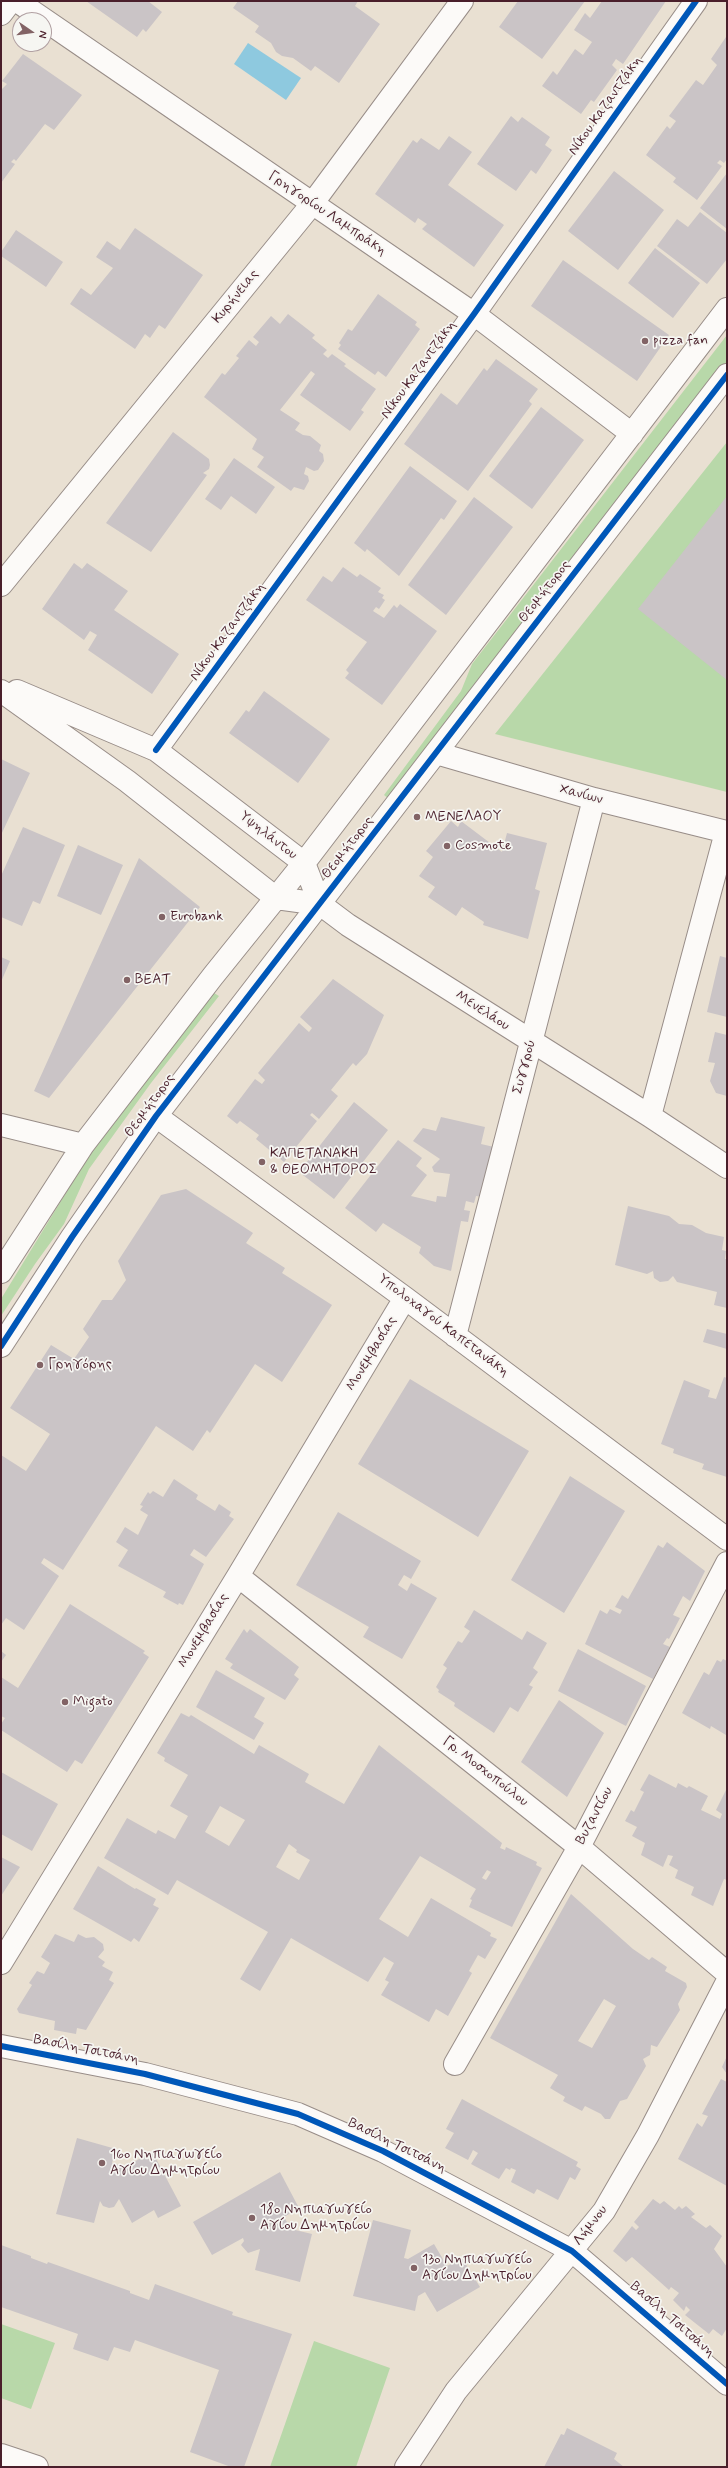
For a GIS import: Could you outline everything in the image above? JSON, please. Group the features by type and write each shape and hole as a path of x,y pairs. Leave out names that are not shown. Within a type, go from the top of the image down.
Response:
{"street":[{"path":"1,14 11,1"},
{"name":"Γρηγορίου Λαμπράκη","path":"17,1 474,314 632,434"},
{"name":"Κυρήνειας","path":"1,585 312,204 462,1"},
{"name":"Νίκου Καζαντζάκη","path":"156,750 474,314 696,1"},
{"name":"Θεομήτορος","path":"1,1272 83,1145 304,863 727,309"},
{"name":"Θεομήτορος","path":"1,1346 72,1237 156,1116 727,375"},
{"name":"Υψηλάντου","path":"1,685 156,750 304,863 320,904"},
{"path":"1,691 128,781 276,898 320,904"},
{"name":"Χανίων","path":"436,754 594,799 727,832"},
{"name":"Συγγρού","path":"455,1336 594,799"},
{"path":"650,1116 727,832"},
{"name":"Μενελάου","path":"320,904 348,925 532,1043 650,1116 727,1167"},
{"name":"Υπολοχαγού Καπετανάκη","path":"156,1116 405,1298 727,1538"},
{"path":"1,1125 83,1145"},
{"name":"Μονεμβασίας","path":"1,1963 238,1576 405,1298"},
{"name":"Βυζαντίου","path":"455,2064 579,1847 727,1563"},
{"name":"Γρ. Μοσχοπούλου","path":"238,1576 579,1847 727,1973"},
{"name":"Λήμνου","path":"406,2467 456,2391 604,2211 648,2135 727,1982"},
{"name":"Βασίλη Τσιτσάνη","path":"1,2046 145,2074 298,2114 383,2151 572,2251 727,2384"},
{"path":"1,2455 37,2467"}],"green space":[{"path":"727,335 727,364 389,799 384,795 461,691 472,664"},
{"path":"727,442 727,792 495,734"},
{"path":"214,993 219,996 151,1083 89,1169 64,1224 35,1264 1,1316 1,1299 103,1135"},
{"path":"1,2324 55,2343 31,2409 1,2398"},
{"path":"314,2341 390,2368 356,2467 270,2467"}],"water":[{"path":"248,43 301,78 286,100 234,64"}],"building":[{"path":"86,1 148,1 162,12 146,32 143,29 137,37"},
{"path":"238,1 358,1 355,6 380,24 339,83 315,66 311,71 293,58 282,56 276,52 271,43 255,32 259,26 233,8"},
{"path":"518,1 585,1 542,59 499,27"},
{"path":"602,1 666,1 623,64 616,59 612,65 617,70 594,102 591,100 581,114 542,86 553,71 557,75 575,49 583,55 592,42 574,30 585,13 590,18"},
{"path":"726,37 727,159 724,163 720,160 717,163 722,166 697,200 673,182 676,178 646,155 667,126 670,129 676,121 669,116 696,80 703,85 717,65 711,59"},
{"path":"23,54 82,95 54,130 45,124 16,161 14,159 11,162 15,164 1,183 1,90 7,84 2,81"},
{"path":"511,116 518,122 522,117 550,137 545,145 552,150 536,174 531,170 516,191 477,164"},
{"path":"449,136 472,152 448,185 504,225 474,267 422,229 427,224 418,218 415,223 375,194 413,140 417,143 421,138 439,150"},
{"path":"614,171 664,210 618,270 568,231"},
{"path":"727,173 727,229 700,208"},
{"path":"700,212 727,233 727,259 707,284 657,246 677,219 688,227"},
{"path":"135,228 203,275 165,329 159,325 150,338 145,334 135,349 70,304 81,288 91,295 113,268 96,257 107,241 120,250"},
{"path":"16,230 63,262 46,287 1,256 1,252"},
{"path":"655,248 700,283 673,318 628,283"},
{"path":"563,260 669,335 637,381 531,306"},
{"path":"378,294 417,322 415,325 420,329 386,377 378,371 375,375 338,349 341,345 339,343 348,329 352,331"},
{"path":"288,314 315,335 312,338 327,350 323,354 328,358 332,354 346,364 344,366 376,389 361,410 364,412 350,431 300,395 315,374 311,371 280,410 300,423 295,430 303,435 310,436 321,445 319,451 323,454 324,461 318,470 314,471 306,467 304,474 308,476 309,481 304,490 294,487 291,491 257,467 264,457 252,449 257,439 204,397 222,373 225,375 239,358 236,356 249,340 256,346 259,342 253,337 271,316 280,324"},
{"path":"496,359 538,389 529,401 532,404 468,491 404,444 441,393 457,405 484,368 487,371"},
{"path":"541,407 584,440 532,509 489,476"},
{"path":"173,432 209,459 210,465 209,469 203,473 207,475 151,552 106,523"},
{"path":"234,458 275,487 256,514 231,496 221,510 205,499"},
{"path":"410,466 457,501 444,520 441,518 399,576 367,549 365,552 354,543"},
{"path":"727,496 727,680 638,609"},
{"path":"474,497 513,527 446,615 408,585"},
{"path":"74,563 82,569 87,563 128,591 114,610 179,654 152,694 88,650 97,635 90,631 84,640 42,609"},
{"path":"343,567 357,577 360,574 381,588 378,592 384,595 382,598 385,600 379,609 376,607 373,611 384,618 394,605 397,608 400,604 437,631 382,705 345,678 349,673 346,670 367,642 306,600 323,576 332,582"},
{"path":"264,691 330,739 298,783 229,733 246,710 249,712"},
{"path":"1,759 30,773 1,835"},
{"path":"451,821 458,827 461,821 502,852 507,833 547,843 535,889 540,891 528,939 483,925 484,922 462,907 456,916 428,897 435,887 419,876 433,857 426,851"},
{"path":"23,827 65,845 40,904 33,901 22,926 1,917 1,876"},
{"path":"78,845 123,865 101,915 57,896"},
{"path":"139,858 200,907 49,1098 34,1091"},
{"path":"720,956 727,958 727,1017 707,1012"},
{"path":"1,957 10,961 1,982"},
{"path":"333,979 384,1015 367,1054 356,1066 353,1063 331,1090 338,1096 319,1119 312,1113 310,1115 317,1121 284,1162 256,1139 259,1135 240,1121 237,1124 227,1116 255,1079 262,1084 265,1080 258,1073 299,1023 309,1032 312,1028 300,1017"},
{"path":"715,1032 727,1035 727,1096 716,1093 710,1081 715,1063 708,1062"},
{"path":"354,1102 388,1130 334,1199 299,1172"},
{"path":"441,1117 485,1127 481,1144 494,1147 482,1197 476,1196 474,1203 466,1201 464,1210 470,1211 468,1222 461,1221 451,1271 434,1266 419,1253 421,1247 383,1223 376,1232 345,1208 398,1140 422,1158 416,1166 427,1175 411,1196 436,1202 437,1196 446,1197 450,1174 434,1172 432,1167 440,1159 413,1141 423,1128 436,1131"},
{"path":"186,1189 253,1233 246,1243 285,1268 282,1273 332,1305 282,1382 255,1364 210,1433 207,1430 193,1451 156,1426 63,1570 44,1558 41,1563 59,1576 24,1630 6,1618 1,1625 1,1455 26,1471 50,1434 10,1408 51,1345 74,1359 89,1337 83,1329 102,1300 112,1300 126,1280 118,1261 161,1195"},
{"path":"628,1206 669,1216 679,1224 692,1225 706,1233 724,1237 722,1250 726,1251 725,1259 727,1259 727,1308 714,1305 717,1292 677,1282 673,1276 668,1281 660,1282 654,1278 653,1271 647,1274 615,1265"},
{"path":"707,1329 727,1334 727,1349 703,1342"},
{"path":"724,1377 727,1378 727,1477 702,1469 704,1464 673,1453 674,1449 661,1444 684,1380 710,1390 708,1397 716,1399"},
{"path":"410,1379 529,1451 478,1537 358,1464"},
{"path":"570,1476 625,1511 564,1613 511,1580"},
{"path":"174,1479 198,1495 196,1499 215,1511 219,1504 231,1512 229,1516 234,1519 206,1557 194,1549 190,1555 204,1564 183,1605 179,1603 178,1605 163,1597 166,1592 118,1566 128,1550 116,1542 125,1527 138,1535 148,1515 140,1510 143,1506 140,1505 148,1492 150,1494 153,1491 163,1497"},
{"path":"338,1512 421,1561 411,1579 404,1575 398,1585 407,1591 411,1583 437,1598 402,1659 363,1637 369,1627 296,1585"},
{"path":"667,1542 705,1571 690,1601 683,1596 673,1615 680,1618 669,1639 667,1638 663,1644 670,1647 653,1679 585,1644 600,1610 607,1614 610,1609 620,1614 622,1610 615,1607 622,1595 628,1599 658,1545 663,1548"},
{"name":"Migato","path":"70,1604 145,1651 143,1653 149,1657 82,1764 75,1760 67,1772 1,1730 1,1724 5,1718 1,1716 1,1677 18,1688"},
{"path":"474,1610 522,1640 527,1631 547,1643 533,1668 538,1672 529,1685 533,1687 518,1712 510,1707 494,1733 454,1706 455,1703 438,1692 439,1690 436,1687 447,1668 443,1665 458,1641 462,1643 470,1631 464,1627"},
{"path":"244,1629 247,1633 250,1629 299,1667 294,1675 299,1679 285,1700 230,1668 233,1664 225,1659"},
{"path":"578,1649 646,1686 626,1726 558,1691"},
{"path":"1,1651 6,1655 1,1662"},
{"path":"723,1659 727,1661 727,1738 726,1735 711,1726 710,1729 682,1713 704,1672 709,1675 717,1660 721,1662"},
{"path":"216,1670 265,1698 254,1717 264,1723 254,1740 196,1707"},
{"path":"559,1700 604,1733 567,1797 521,1762"},
{"path":"181,1713 189,1717 191,1715 254,1754 259,1745 309,1774 305,1782 344,1804 379,1745 502,1843 500,1848 505,1850 506,1847 537,1862 536,1865 542,1868 512,1927 469,1907 472,1900 470,1899 476,1889 420,1856 379,1919 408,1937 431,1898 491,1933 490,1936 497,1939 485,1959 478,1955 469,1971 472,1973 448,2016 436,2009 429,2022 381,1995 389,1982 385,1980 394,1963 384,1957 368,1982 291,1938 260,1991 240,1979 268,1932 177,1880 168,1895 104,1858 127,1818 156,1834 158,1830 175,1839 188,1816 170,1806 188,1775 164,1761 165,1758 157,1753","holes":["220,1806 245,1820 229,1846 205,1832","289,1844 297,1850 296,1852 310,1860 299,1880 276,1867","487,1870 491,1872 486,1880 482,1878"]},
{"path":"1,1772 58,1804 32,1851 1,1834"},
{"path":"649,1774 676,1788 678,1783 687,1788 689,1786 708,1796 701,1810 720,1819 722,1814 716,1810 727,1788 727,1880 724,1879 713,1906 691,1895 694,1887 675,1878 678,1870 669,1865 673,1856 668,1855 663,1867 641,1855 645,1843 632,1836 637,1827 625,1821 631,1810 634,1812 644,1792 640,1790"},
{"path":"1,1857 20,1867 1,1896"},
{"path":"98,1866 135,1889 136,1888 156,1899 153,1905 159,1908 139,1942 134,1938 131,1942 73,1909"},
{"path":"571,1894 633,1949 649,1960 652,1957 667,1967 665,1971 686,1983 687,1987 678,2004 680,2010 657,2047 651,2045 650,2055 643,2059 646,2066 627,2099 620,2101 610,2119 605,2119 601,2114 585,2106 582,2111 563,2101 565,2097 550,2088 558,2075 490,2038","holes":["604,1999 616,2006 592,2048 578,2041"]},
{"path":"55,1934 74,1942 78,1934 86,1938 94,1937 103,1944 104,1950 98,1957 105,1962 102,1966 113,1972 109,1980 114,1983 86,2030 77,2028 76,2034 54,2030 55,2021 19,2013 17,2009 32,1985 29,1983 37,1971 44,1974 50,1963 41,1957"},
{"path":"727,2056 727,2074 722,2067"},
{"path":"721,2079 727,2082 727,2186 678,2159 697,2123 702,2127 708,2116 702,2114"},
{"path":"462,2099 578,2162 576,2166 581,2169 575,2180 570,2177 558,2200 537,2189 534,2194 511,2182 516,2170 506,2168 499,2179 471,2164 478,2153 473,2150 468,2160 445,2148 454,2133 446,2129"},
{"path":"77,2138 116,2149 112,2163 126,2167 152,2151 181,2206 158,2218 154,2210 132,2223 119,2199 114,2207 109,2208 103,2206 100,2201 94,2223 56,2214"},
{"path":"280,2172 299,2208 284,2217 291,2229 312,2234 300,2282 255,2270 260,2249 248,2253 241,2245 244,2241 243,2238 212,2255 193,2222"},
{"path":"653,2199 660,2204 664,2201 675,2210 679,2206 682,2209 686,2206 695,2214 691,2217 706,2228 710,2225 722,2236 714,2249 727,2267 727,2328 722,2336 713,2329 709,2334 685,2315 690,2310 686,2306 684,2311 673,2300 679,2293 671,2287 669,2290 632,2257 626,2262 613,2251 632,2226 636,2230 639,2227 634,2222"},
{"path":"373,2220 411,2230 404,2258 408,2259 434,2244 447,2266 462,2258 480,2287 437,2312 425,2292 418,2296 415,2311 353,2296"},
{"path":"1,2245 31,2256 31,2258 47,2264 48,2262 130,2291 130,2293 149,2300 155,2284 233,2312 232,2315 292,2334 244,2467 231,2467 190,2452 219,2370 135,2340 130,2352 114,2347 108,2361 73,2349 78,2334 1,2307"},
{"path":"567,2428 617,2453 614,2459 624,2467 544,2467 561,2434 564,2435"}],"cycle path":[{"path":"156,750 474,314 696,1"},
{"path":"1,1346 72,1237 156,1116 727,375"},
{"path":"1,2046 145,2074 298,2114 383,2151 572,2251 727,2384"}],"place":[{"name":"pizza fan","path":"645,341"},
{"name":"ΜΕΝΕΛΑΟΥ","path":"417,817"},
{"name":"Cosmote","path":"447,846"},
{"name":"Eurobank","path":"162,917"},
{"name":"ΒΕΑΤ","path":"127,980"},
{"name":"ΚΑΠΕΤΑΝΑΚΗ & ΘΕΟΜΗΤΟΡΟΣ","path":"262,1162"},
{"name":"Γρηγόρης","path":"40,1365"},
{"name":"Migato","path":"65,1702"},
{"name":"16ο Νηπιαγωγείο Αγίου Δημητρίου","path":"102,2163"},
{"name":"18ο Νηπιαγωγείο Αγίου Δημητρίου","path":"252,2218"},
{"name":"13ο Νηπιαγωγείο Αγίου Δημητρίου","path":"414,2268"}]}
